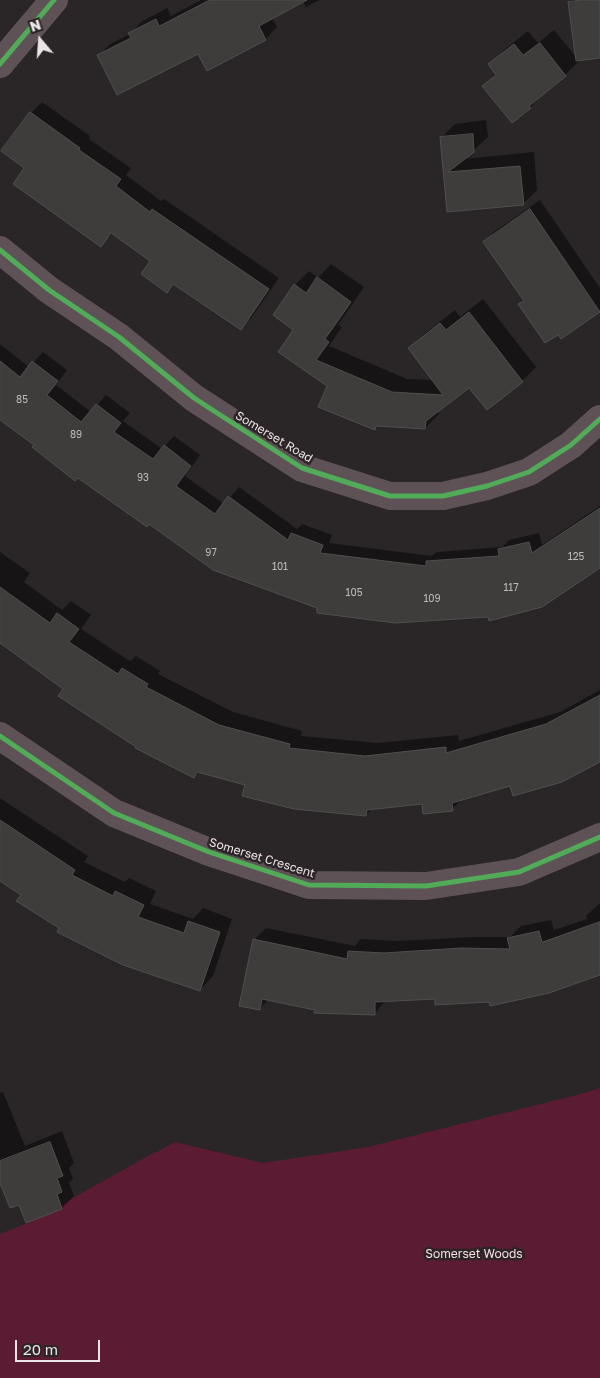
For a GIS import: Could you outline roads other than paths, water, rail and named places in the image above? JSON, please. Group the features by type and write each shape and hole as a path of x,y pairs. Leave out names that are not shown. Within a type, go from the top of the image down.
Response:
{"street":[{"path":"0,64 54,0"},
{"name":"Somerset Road","path":"0,250 49,290 119,337 194,398 302,468 390,496 444,496 486,486 529,472 571,446 600,420"},
{"name":"Somerset Crescent","path":"0,736 114,813 208,852 309,885 426,886 519,872 600,837"}],"park label":[{"name":"Somerset Woods","path":"474,1254"}]}
